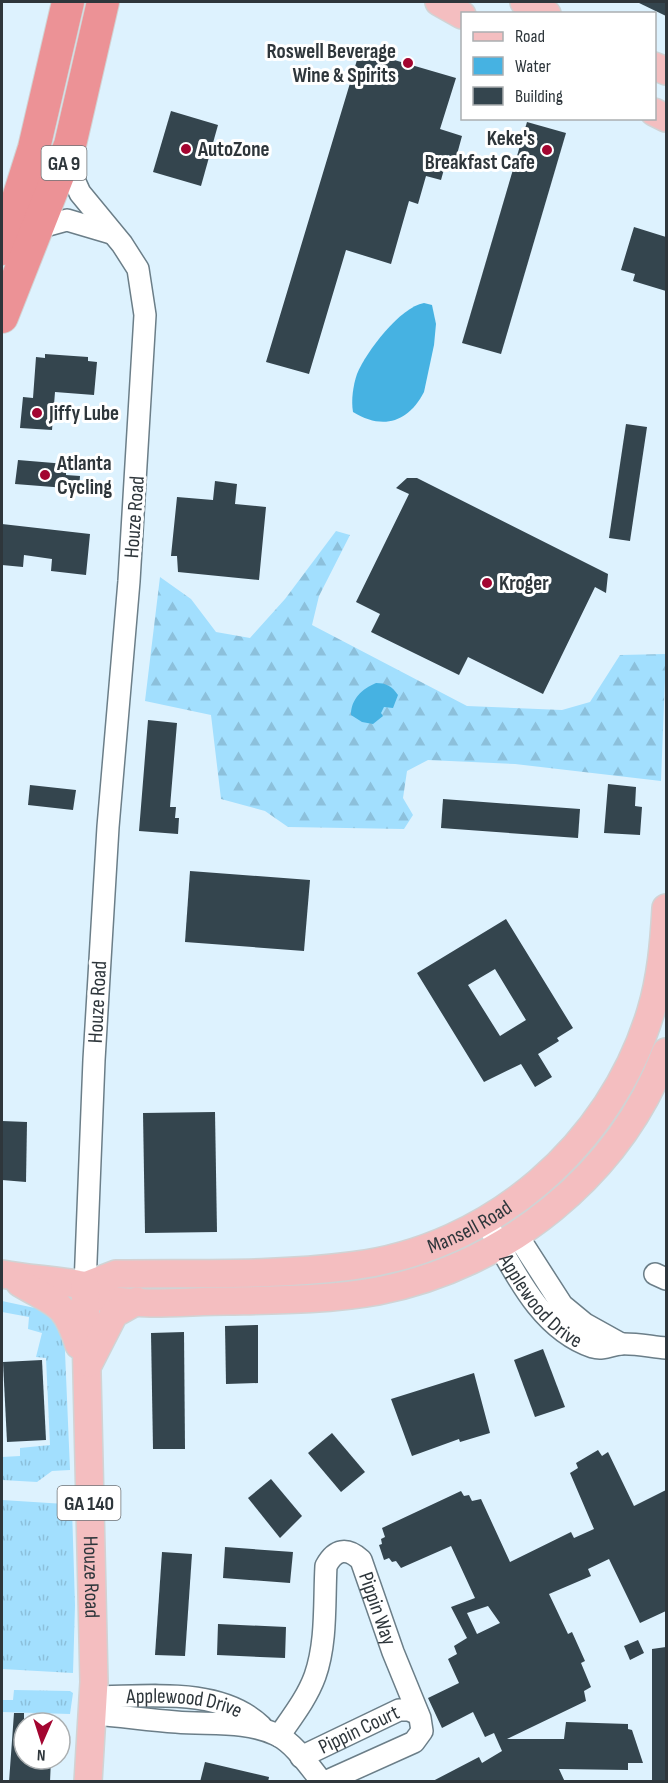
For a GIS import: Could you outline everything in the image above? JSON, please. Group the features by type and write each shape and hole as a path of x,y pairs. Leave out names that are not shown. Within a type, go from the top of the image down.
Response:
{"highway":[{"name":"GA 9","path":"2,249 34,148 68,2"},
{"name":"GA 9","path":"2,316 67,152 103,2"}],"main road":[{"path":"439,2 461,14"},
{"path":"524,2 542,12"},
{"name":"Mansell Road","path":"85,1286 116,1274 257,1272 351,1266 424,1249 485,1220 539,1184 575,1148 606,1108 627,1069 651,1010 662,956 666,908"},
{"name":"Mansell Road","path":"4,1275 85,1286 108,1300 137,1301 254,1300 351,1295 417,1281 474,1260 509,1240 549,1212 595,1168 627,1128 666,1052"},
{"path":"627,1069 652,1083"},
{"path":"4,1275 64,1309 71,1320 86,1369"},
{"name":"Houze Road","path":"85,1286 93,1705 88,1782"},
{"path":"86,1369 114,1314 137,1301"}],"street":[{"name":"Houze Road","path":"67,152 71,173 80,193 131,256 138,270 144,298 145,342 129,581 107,833 94,1060 85,1286"},
{"path":"38,228 67,220 111,233"},
{"name":"Applewood Drive","path":"485,1220 509,1240 533,1300 545,1315 569,1336 596,1348 621,1344 666,1348"},
{"name":"Pippin Way","path":"272,1733 298,1709 315,1676 322,1640 326,1566 332,1555 342,1551 352,1552 361,1560 393,1652 418,1714 422,1731 414,1742 323,1782"},
{"name":"Applewood Drive","path":"93,1705 178,1723 232,1725 272,1733"},
{"name":"Pippin Court","path":"301,1757 399,1710 409,1710 418,1714"},
{"path":"272,1733 301,1757 323,1782"}],"green space":[{"path":"336,531 350,535 319,596 312,625 467,706 562,710 590,702 620,655 666,654 661,781 515,764 428,760 407,771 403,798 413,815 404,829 288,827 265,811 221,799 211,715 145,701 160,577 191,599 216,632 250,638 285,599"},
{"path":"2,1301 49,1311 64,1328 70,1470 52,1471 37,1482 2,1480 2,1457 20,1456 20,1448 50,1445 46,1358 36,1357 42,1333 28,1329 29,1317 2,1312"},
{"path":"2,1500 65,1504 72,1508 75,1605 73,1673 2,1669"},
{"path":"14,1690 70,1691 73,1693 70,1711 2,1712 2,1700 13,1700"}],"water":[{"path":"424,303 432,305 436,324 424,392 418,402 402,417 384,422 364,418 353,412 353,388 357,374 368,354 395,321 415,306"},
{"path":"376,683 388,686 398,695 393,708 384,707 381,713 383,716 373,724 362,722 351,715 353,704 366,688"}],"building":[{"path":"637,2 666,2 666,16"},
{"path":"360,50 456,78 440,129 462,136 456,158 448,155 441,180 426,176 418,204 409,201 391,264 346,250 309,374 266,362"},
{"name":"AutoZone","path":"171,111 218,125 201,186 153,172"},
{"path":"527,122 566,133 501,354 462,343"},
{"path":"634,227 666,237 666,291 633,281 635,274 621,270"},
{"path":"45,354 88,357 88,361 97,362 94,395 55,392 52,430 20,428 23,397 33,398 36,357 45,358"},
{"path":"626,424 647,427 630,541 609,538"},
{"name":"Atlanta Cycling","path":"18,460 66,464 66,475 80,476 79,489 15,484"},
{"name":"Kroger","path":"407,478 417,478 608,574 606,593 595,587 543,694 468,657 459,675 371,632 380,614 356,602 409,494 396,488"},
{"path":"215,481 237,484 235,504 266,507 259,580 178,572 177,556 171,556 177,497 213,500"},
{"path":"2,524 90,534 86,575 51,571 52,559 24,555 23,567 2,565"},
{"path":"148,720 177,723 170,807 176,807 175,818 179,818 178,834 139,831"},
{"path":"608,784 636,787 635,806 642,807 640,835 604,833"},
{"path":"30,785 76,790 73,810 28,805"},
{"path":"443,799 580,809 578,838 441,828"},
{"path":"190,871 310,880 304,951 185,942"},
{"path":"506,919 573,1028 557,1038 559,1041 538,1054 552,1077 535,1087 521,1064 484,1082 417,973","holes":["495,969 526,1020 500,1036 468,985"]},
{"path":"215,1112 217,1232 145,1233 143,1113"},
{"path":"2,1121 27,1122 26,1182 2,1180"},
{"path":"258,1325 258,1383 226,1384 225,1326"},
{"path":"184,1332 185,1449 153,1449 151,1333"},
{"path":"543,1349 565,1407 535,1417 514,1360"},
{"path":"42,1360 46,1440 7,1442 3,1362"},
{"path":"474,1373 490,1433 460,1442 459,1439 412,1456 391,1399"},
{"path":"332,1433 365,1472 341,1492 308,1453"},
{"path":"598,1450 602,1456 608,1452 634,1506 666,1490 666,1611 640,1623 609,1559 588,1569 591,1576 549,1594 568,1634 572,1632 585,1661 581,1663 591,1687 584,1691 586,1701 507,1739 564,1739 566,1722 628,1724 643,1763 628,1763 628,1770 559,1769 565,1782 431,1782 479,1757 482,1763 502,1751 494,1733 485,1737 473,1712 442,1728 428,1698 459,1683 448,1659 457,1654 454,1646 467,1638 451,1607 475,1598 451,1546 401,1568 396,1561 392,1562 389,1558 384,1560 379,1545 382,1544 381,1539 385,1537 382,1528 461,1491 464,1496 469,1495 472,1501 481,1499 510,1562 571,1532 574,1538 594,1529 570,1473 578,1468 576,1463","holes":["488,1606 500,1623 477,1634 467,1613"]},
{"path":"271,1479 302,1516 280,1538 248,1498"},
{"path":"225,1547 293,1552 290,1583 223,1578"},
{"path":"162,1552 192,1554 185,1656 155,1655"},
{"path":"218,1624 286,1627 285,1658 217,1655"},
{"path":"638,1640 644,1653 630,1660 624,1646"},
{"path":"666,1647 666,1782 652,1782 652,1649"},
{"path":"12,1741 12,1771 50,1771 50,1782 9,1782"},
{"path":"205,1762 269,1777 268,1782 200,1782"}],"place":[{"name":"Roswell Beverage Wine & Spirits","path":"408,63"},
{"name":"AutoZone","path":"186,149"},
{"name":"Keke's Breakfast Cafe","path":"547,150"},
{"name":"Jiffy Lube","path":"37,413"},
{"name":"Atlanta Cycling","path":"45,475"},
{"name":"Kroger","path":"487,583"}]}
